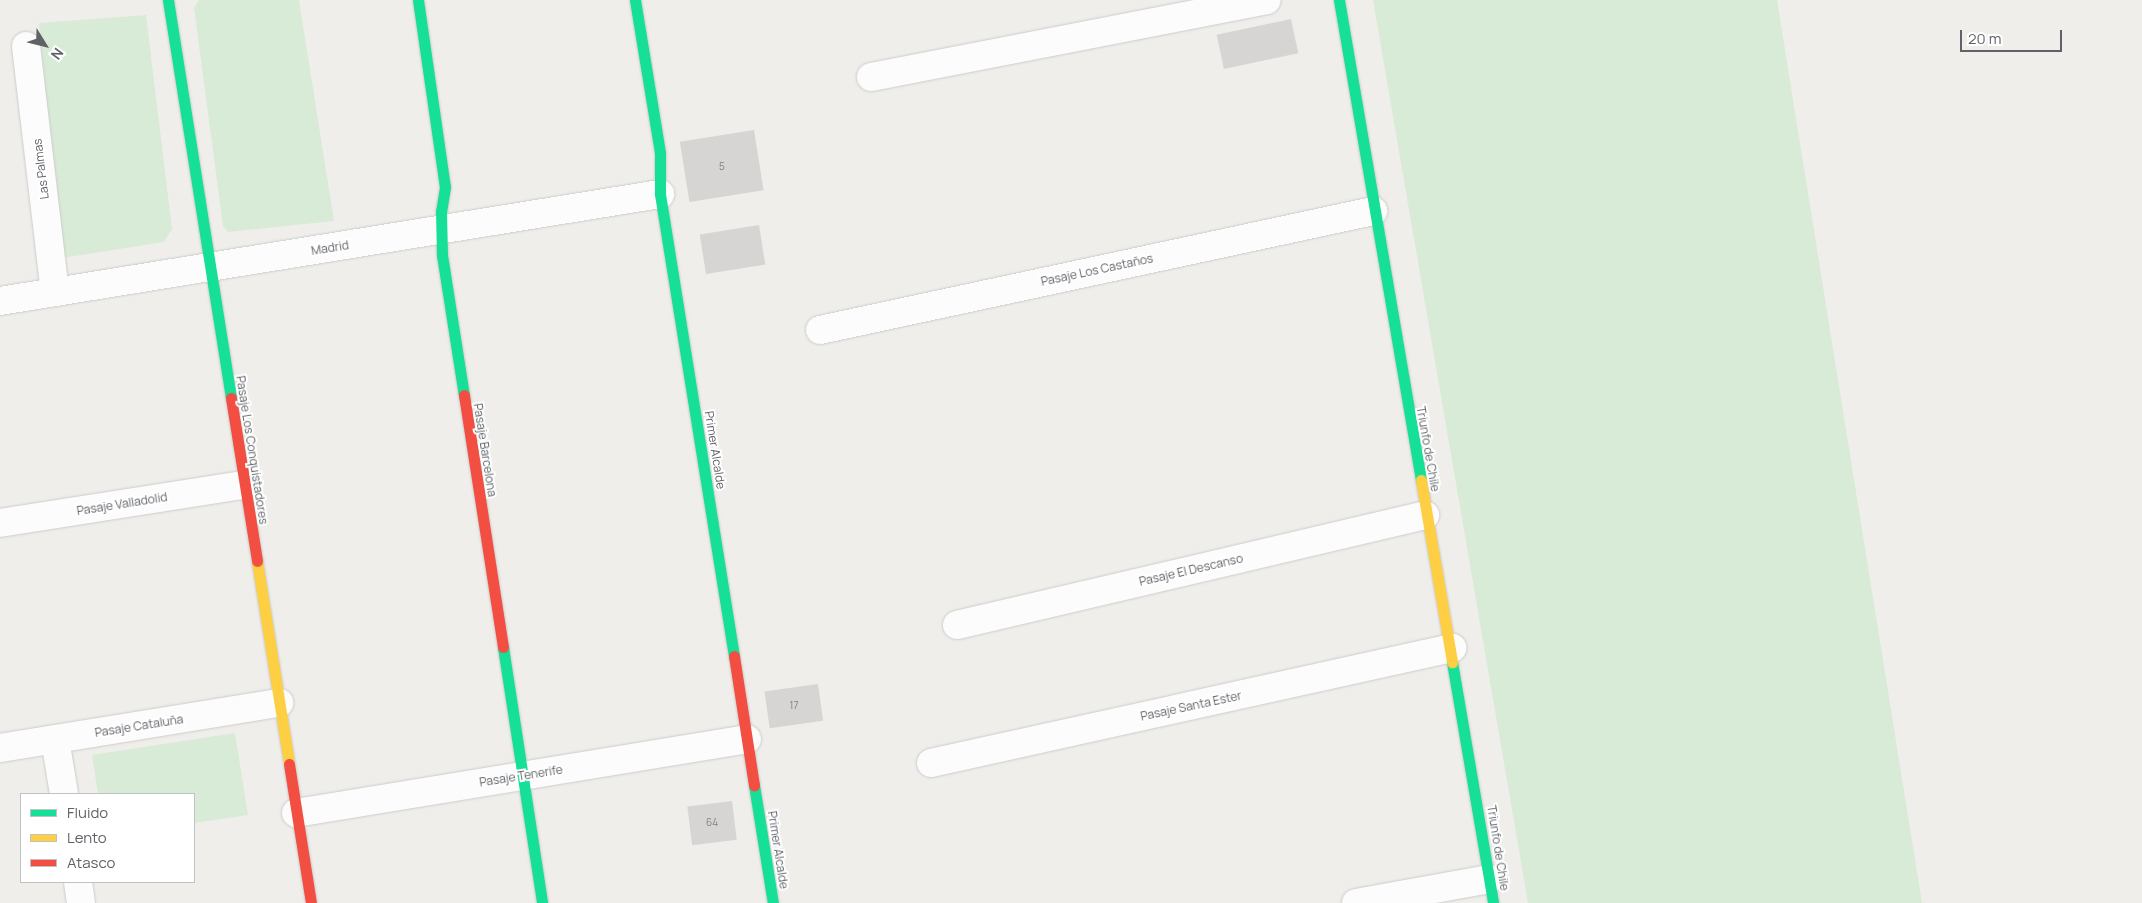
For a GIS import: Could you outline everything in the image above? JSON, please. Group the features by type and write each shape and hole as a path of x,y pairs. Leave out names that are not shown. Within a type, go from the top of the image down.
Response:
{"street":[{"name":"Pasaje Los Conquistadores","path":"168,0 208,267 311,903"},
{"name":"Pasaje Barcelona","path":"418,0 445,187 442,255 542,903"},
{"name":"Primer Alcalde","path":"635,0 660,153 660,194 773,903"},
{"path":"871,78 1267,0"},
{"name":"Triunfo de Chile","path":"1339,0 1373,211 1426,516 1452,648 1491,891"},
{"name":"Las Palmas","path":"26,46 55,292"},
{"name":"Madrid","path":"0,301 660,194"},
{"name":"Pasaje Los Castaños","path":"820,330 1373,211"},
{"name":"Pasaje Valladolid","path":"0,524 243,485"},
{"name":"Pasaje El Descanso","path":"957,626 1426,516"},
{"name":"Pasaje Santa Ester","path":"931,763 1452,648"},
{"name":"Pasaje Cataluña","path":"0,748 279,703"},
{"path":"55,739 64,793"},
{"name":"Pasaje Tenerife","path":"296,813 747,739"},
{"path":"78,883 81,903"},
{"path":"1356,903 1491,891"}],"green space":[{"path":"199,0 299,0 334,221 228,232 223,226 194,8"},
{"path":"1373,0 1777,0 1922,903 1528,903"},
{"path":"146,15 172,229 164,242 62,258 39,23"},
{"path":"235,733 248,815 195,823 195,793 98,793 92,755"}],"building":[{"path":"1291,19 1298,53 1224,69 1217,35"},
{"path":"754,130 764,190 689,202 680,142"},
{"path":"759,225 765,265 706,274 700,234"},
{"path":"818,684 823,721 770,728 765,692"},
{"path":"732,801 737,840 692,845 687,806"}],"traffic: fast":[{"path":"168,0 231,398"},
{"path":"418,0 445,187 441,211 442,255 464,395"},
{"path":"635,0 660,153 660,194 734,656"},
{"path":"1339,0 1421,480"},
{"path":"503,647 542,903"},
{"path":"1452,662 1493,903"},
{"path":"754,785 773,903"}],"traffic: slow":[{"path":"1421,480 1452,662"},
{"path":"257,561 289,764"}],"traffic: jam":[{"path":"464,395 503,647"},
{"path":"231,398 257,561"},
{"path":"734,656 754,785"},
{"path":"289,764 311,903"}]}
